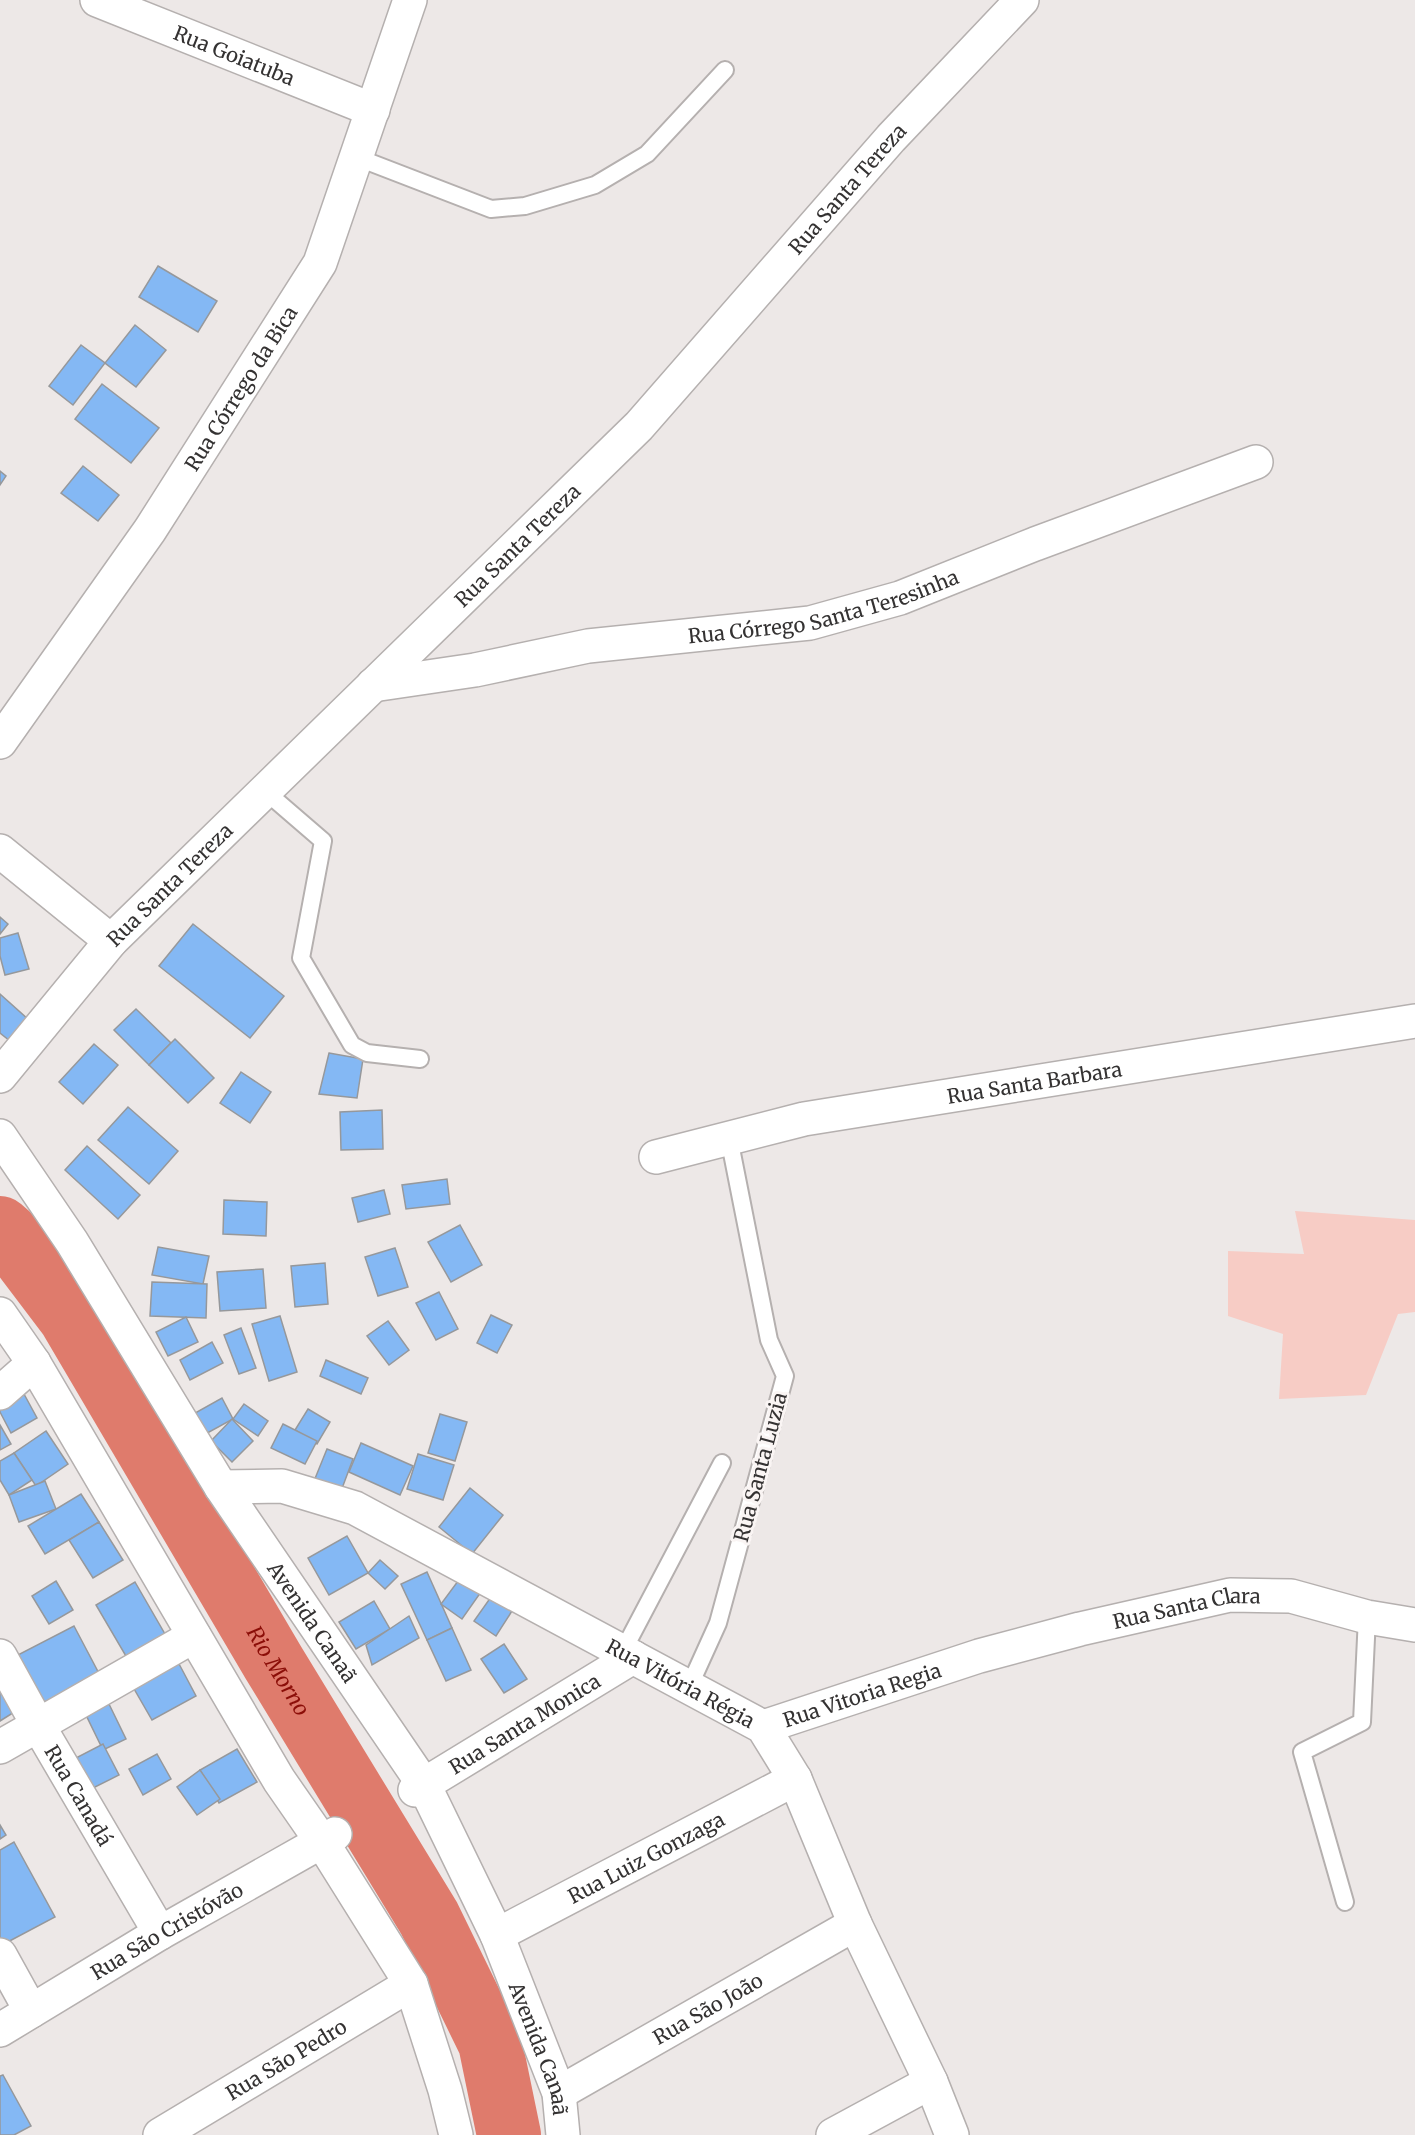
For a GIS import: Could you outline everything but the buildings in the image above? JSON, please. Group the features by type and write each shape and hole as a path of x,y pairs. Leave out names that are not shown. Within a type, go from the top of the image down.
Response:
{"street":[{"name":"Rua Goiatuba","path":"97,0 373,110"},
{"name":"Rua Córrego da Bica","path":"0,742 150,530 320,263 410,0"},
{"name":"Rua Santa Tereza","path":"0,1076 111,941 639,426 891,138 1022,0"},
{"name":"Rua Córrego Santa Teresinha","path":"373,685 475,670 588,646 810,623 900,598 1035,544 1256,462"},
{"path":"0,851 111,941"},
{"name":"Rua Santa Barbara","path":"656,1157 804,1119 1415,1021"},
{"name":"Avenida Canaã","path":"0,1136 72,1242 221,1487 420,1787 497,1935 559,2093 563,2135"},
{"path":"0,1314 34,1364 279,1780 328,1838 411,1984 445,2090 456,2135"},
{"path":"0,1393 34,1364"},
{"name":"Rua Vitória Régia","path":"221,1487 282,1486 355,1508 763,1727 795,1779 855,1924 931,2082 952,2135"},
{"name":"Rua Santa Clara","path":"960,1662 1080,1629 1230,1595 1291,1596 1367,1617 1415,1625"},
{"path":"0,1747 194,1636"},
{"name":"Rua Santa Monica","path":"420,1787 628,1654"},
{"name":"Rua Canadá","path":"0,1656 160,1933"},
{"name":"Rua Vitoria Regia","path":"763,1727 960,1662"},
{"name":"Rua Luiz Gonzaga","path":"497,1935 795,1779"},
{"name":"Rua São Cristóvão","path":"0,2030 160,1933 328,1838"},
{"name":"Rua São João","path":"559,2093 855,1924"},
{"path":"0,1955 32,2011"},
{"name":"Rua São Pedro","path":"160,2135 411,1984"},
{"path":"833,2135 931,2082"}],"lane":[{"path":"356,157 491,209 525,206 596,185 647,154 725,70"},
{"path":"265,791 323,841 300,958 352,1045 367,1053 420,1059"},
{"name":"Rua Santa Luzia","path":"689,1687 718,1623 785,1376 769,1340 729,1138"},
{"path":"628,1654 722,1463"},
{"path":"1345,1902 1302,1752 1362,1722 1367,1617"}],"shaded area":[{"path":"1295,1211 1415,1220 1415,1312 1398,1314 1366,1395 1279,1399 1283,1334 1228,1316 1228,1251 1304,1254"}],"waterway":[{"name":"Rio Morno","path":"0,1228 8,1235 70,1317 273,1662 429,1918 490,2043 509,2135"}]}
